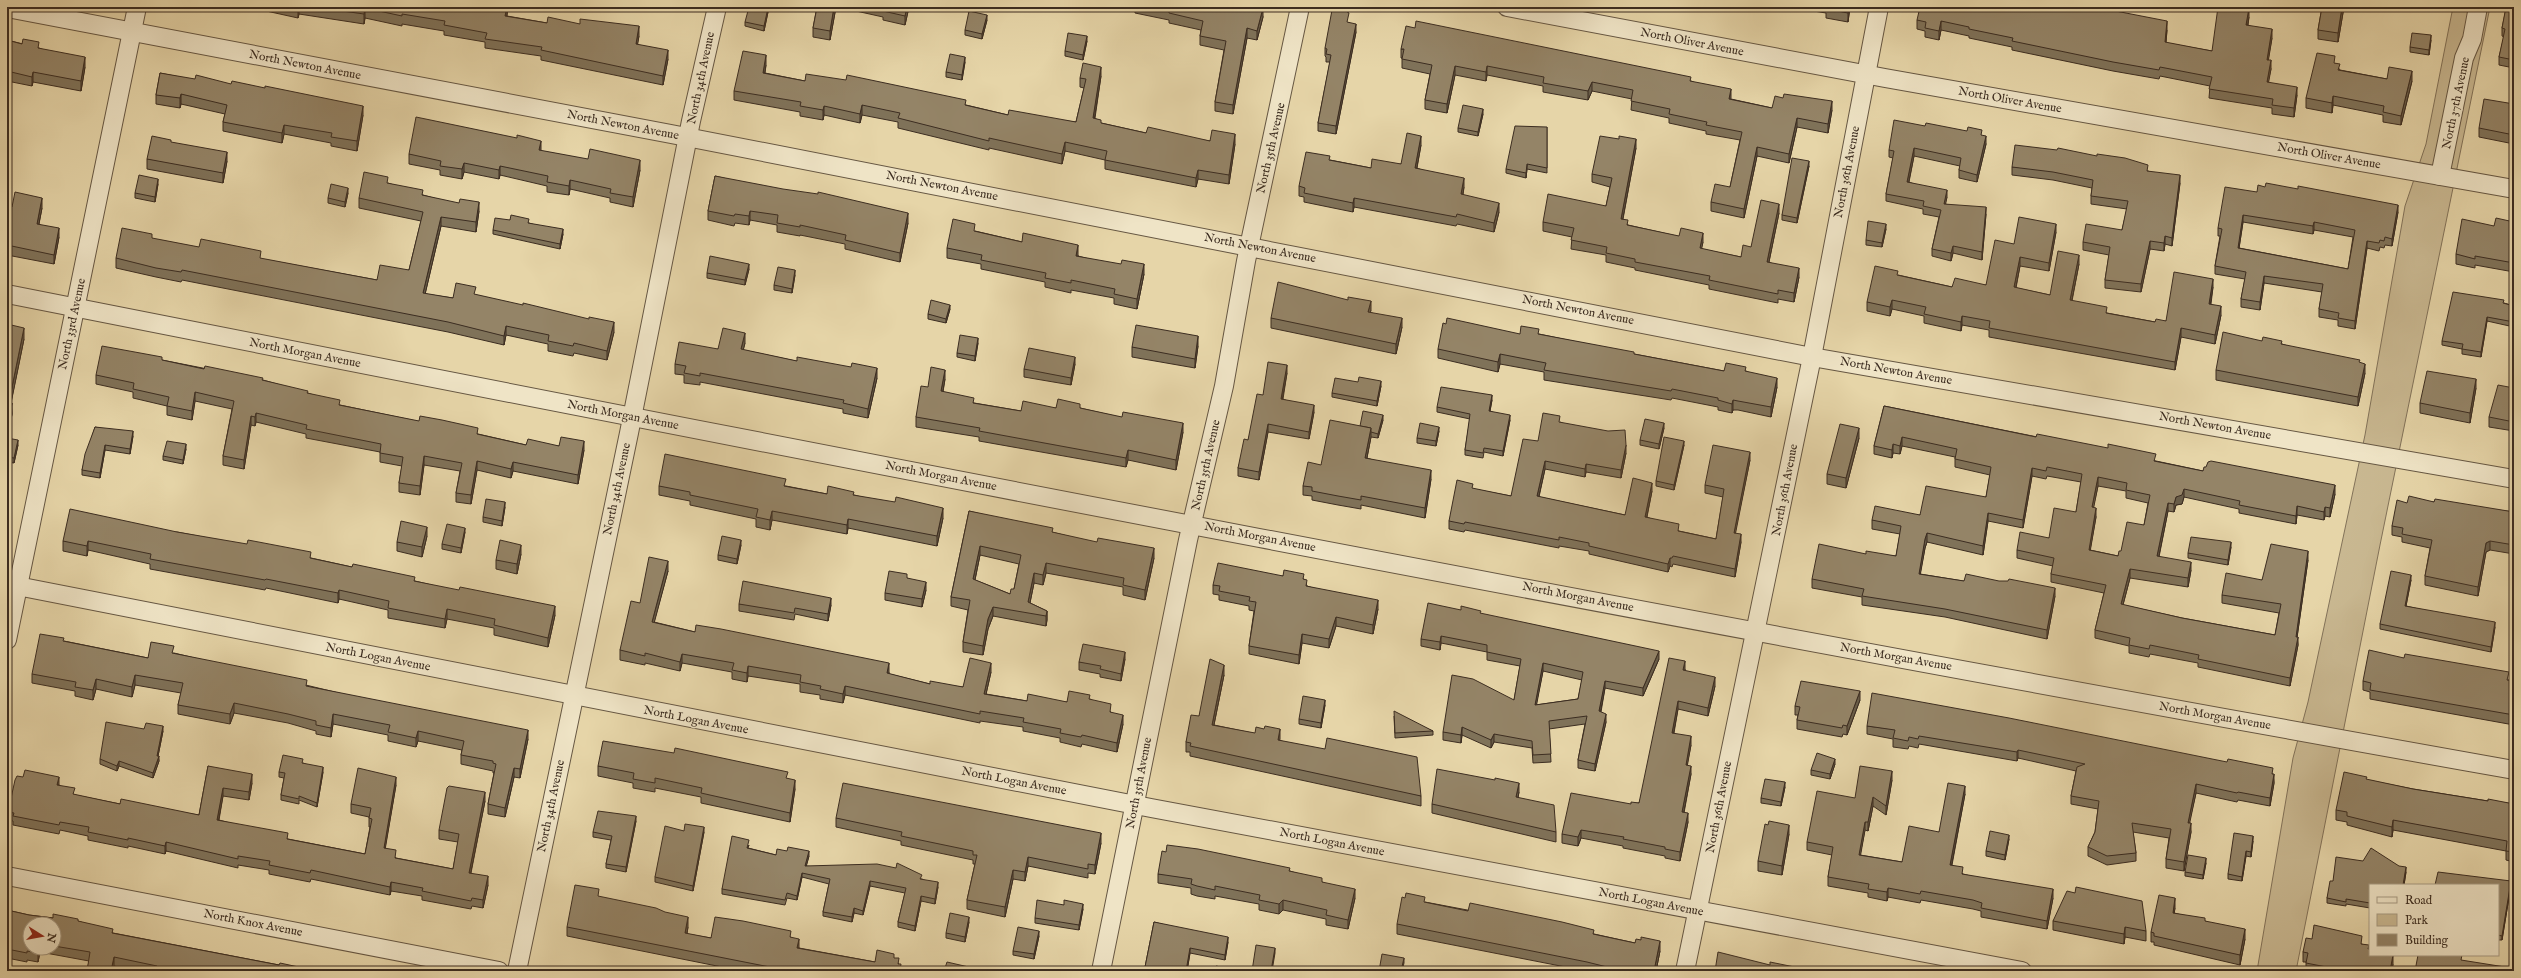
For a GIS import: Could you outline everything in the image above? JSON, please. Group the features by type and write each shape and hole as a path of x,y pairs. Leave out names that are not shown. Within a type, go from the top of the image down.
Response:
{"street":[{"name":"North 33rd Avenue","path":"7,640 12,585 75,308 137,7"},
{"name":"North 34th Avenue","path":"517,971 717,7"},
{"name":"North 35th Avenue","path":"1101,971 1192,524 1224,386 1250,246 1300,7"},
{"name":"North Oliver Avenue","path":"1507,7 1866,74 2514,189"},
{"name":"North 36th Avenue","path":"1685,971 1812,356 1879,7"},
{"name":"North 37th Avenue","path":"2440,176 2464,58 2472,39 2478,7"},
{"name":"North Newton Avenue","path":"7,8 689,137 1812,356 2514,479"},
{"name":"North Morgan Avenue","path":"7,294 632,417 1192,524 1756,631 2514,770"},
{"name":"North Logan Avenue","path":"12,585 1135,805 2022,971"},
{"name":"North Knox Avenue","path":"7,876 499,971"}],"green space":[{"path":"2453,7 2490,7 2380,545 2296,971 2257,971 2293,758 2308,702 2365,435 2405,206 2426,144"}],"building":[{"path":"314,7 476,7 492,10 493,7 507,7 505,16 547,23 548,17 580,24 580,19 639,26 636,44 668,50 663,76 541,50 542,47 485,39 487,33 444,25 445,21 402,14 402,16 365,8 364,14"},
{"path":"749,7 768,8 764,26 745,22"},
{"path":"817,7 834,7 830,31 813,28"},
{"path":"879,7 907,7 905,16 883,11 883,8"},
{"path":"1153,7 1263,8 1257,31 1247,28 1233,105 1215,102 1226,41 1200,36 1203,21 1169,13 1169,10"},
{"path":"1826,7 1848,7 1848,13 1826,9"},
{"path":"1920,7 2095,7 2167,21 2165,42 2212,51 2218,7 2249,8 2246,25 2272,29 2267,60 2271,60 2267,82 2297,87 2294,108 2272,105 2273,99 2209,89 2212,77 2160,67 2159,70 2113,62 2012,41 2013,38 1969,29 1969,27 1941,21 1939,31 1925,28 1926,22 1917,20"},
{"path":"2322,7 2342,7 2338,33 2318,30"},
{"path":"2506,7 2514,7 2514,60 2499,57 2505,29 2502,28"},
{"path":"1332,10 1344,10 1349,13 1347,22 1356,24 1336,126 1318,123 1331,55 1326,54 1327,49 1325,48"},
{"path":"969,11 987,15 982,34 965,30"},
{"path":"1416,21 1691,77 1690,81 1731,89 1729,99 1772,108 1775,96 1783,98 1784,94 1832,101 1828,124 1797,118 1789,154 1757,147 1744,209 1711,202 1715,184 1730,187 1742,132 1706,125 1707,122 1669,114 1670,109 1631,101 1633,90 1592,82 1588,91 1543,83 1544,77 1487,66 1486,72 1455,66 1447,104 1425,100 1432,65 1402,59 1404,49 1401,49 1406,26 1415,28"},
{"path":"1068,33 1087,36 1083,55 1065,51"},
{"path":"2412,33 2431,35 2429,50 2410,47"},
{"path":"23,39 39,42 38,48 85,57 81,81 33,72 32,77 7,71 7,40 22,44"},
{"path":"743,51 766,55 763,73 805,81 806,74 846,80 847,75 966,100 965,105 1008,115 1009,110 1076,122 1086,79 1080,78 1083,63 1101,67 1093,118 1101,120 1101,123 1146,133 1148,127 1210,141 1212,130 1235,134 1229,175 1198,170 1196,178 1105,160 1107,151 1065,142 1062,154 989,138 989,141 898,118 900,113 862,105 860,114 824,106 823,110 800,106 801,102 734,91"},
{"path":"2317,53 2335,56 2334,63 2340,64 2338,70 2387,79 2389,67 2412,71 2401,116 2383,112 2384,106 2333,96 2332,103 2306,98"},
{"path":"950,54 965,57 962,75 946,72"},
{"path":"160,73 195,79 196,75 231,84 232,81 265,88 265,86 363,106 357,141 331,137 332,133 284,125 282,133 223,122 227,105 181,94 180,98 156,95"},
{"path":"2484,99 2514,104 2514,135 2479,128"},
{"path":"1463,105 1483,109 1478,132 1458,128"},
{"path":"416,117 517,138 517,135 541,141 539,150 588,159 590,149 640,160 633,197 610,193 611,189 570,180 569,186 547,182 548,176 500,166 499,170 464,163 462,169 440,166 441,161 409,154"},
{"path":"1894,120 1925,126 1926,123 1967,131 1968,127 1982,130 1981,135 1986,136 1977,175 1959,170 1961,158 1914,148 1907,182 1947,190 1944,204 1986,207 1982,252 1953,246 1951,253 1932,249 1941,210 1923,206 1924,201 1886,194 1894,151 1889,150"},
{"path":"1515,126 1547,127 1547,168 1527,164 1526,173 1506,169"},
{"path":"1407,133 1421,136 1415,168 1464,178 1461,194 1499,203 1494,223 1457,214 1456,217 1354,198 1353,203 1304,193 1305,188 1299,186 1306,152 1330,156 1329,160 1371,168 1372,159 1401,164"},
{"path":"152,136 171,140 171,142 227,152 223,173 147,159"},
{"path":"1600,136 1619,139 1619,136 1636,139 1621,219 1628,220 1627,225 1679,236 1681,228 1703,233 1700,248 1741,257 1743,245 1751,247 1761,200 1779,204 1767,262 1799,268 1794,293 1778,290 1778,294 1709,280 1710,276 1635,262 1635,259 1606,253 1607,247 1571,240 1574,228 1543,222 1548,194 1606,206 1612,178 1592,174"},
{"path":"2015,145 2057,150 2058,148 2097,156 2097,154 2125,158 2148,165 2147,171 2180,175 2172,238 2165,236 2164,243 2150,241 2141,284 2105,280 2110,247 2083,242 2086,224 2122,230 2128,201 2091,196 2093,180 2053,172 2012,167"},
{"path":"1792,158 1809,161 1797,218 1782,215"},
{"path":"364,172 388,177 387,183 423,190 422,195 459,203 460,199 479,202 476,222 441,217 423,293 453,298 456,283 476,287 474,294 523,305 523,303 589,319 589,317 614,322 607,351 574,343 573,346 548,341 549,335 506,326 504,336 448,322 182,270 181,272 156,268 116,258 122,228 152,234 152,238 199,247 201,239 261,251 260,258 377,280 380,265 409,270 423,212 359,198"},
{"path":"139,175 158,179 155,197 135,193"},
{"path":"715,176 783,189 818,194 818,192 908,213 900,253 845,240 846,235 800,225 800,227 777,223 778,215 750,211 749,216 735,214 734,216 708,211"},
{"path":"2266,183 2298,189 2298,186 2398,205 2392,239 2385,237 2384,241 2380,240 2379,243 2367,241 2355,321 2338,318 2339,313 2319,309 2323,284 2264,276 2260,302 2241,299 2246,272 2215,266 2222,229 2218,228 2225,187 2257,192 2258,185 2265,187","holes":["2243,215 2313,226 2314,222 2355,230 2348,269 2238,248"]},
{"path":"331,184 348,188 345,202 328,198"},
{"path":"15,192 42,198 37,224 59,228 54,255 7,245 7,206 12,207"},
{"path":"511,215 529,219 528,223 563,229 560,244 493,230 495,218 510,220"},
{"path":"2019,217 2056,224 2049,263 2020,257 2014,287 2050,295 2058,251 2079,255 2070,300 2107,307 2106,313 2155,322 2156,319 2166,321 2174,272 2213,279 2209,304 2221,306 2215,335 2181,328 2175,362 1989,328 1990,321 1962,316 1961,322 1924,314 1926,307 1892,300 1890,307 1867,302 1875,266 1898,271 1897,275 1952,287 1955,278 1986,285 1995,240 2014,244"},
{"path":"2496,218 2514,222 2514,263 2475,256 2475,259 2456,254 2462,219 2494,226"},
{"path":"953,219 975,224 974,231 1022,242 1023,233 1078,245 1076,256 1121,264 1122,260 1144,264 1137,299 1114,294 1115,289 1071,280 1071,283 1045,278 1046,273 981,260 982,255 947,248"},
{"path":"1868,221 1886,224 1882,243 1866,240"},
{"path":"710,256 749,264 745,280 707,273"},
{"path":"778,267 795,270 792,289 774,285"},
{"path":"1278,282 1348,300 1348,297 1371,301 1368,312 1402,318 1396,344 1271,318"},
{"path":"2453,292 2504,300 2503,303 2514,306 2514,322 2487,317 2481,352 2462,349 2463,344 2442,341"},
{"path":"931,300 950,305 946,319 928,314"},
{"path":"1447,318 1520,334 1521,326 1539,329 1538,334 1724,371 1726,363 1746,367 1745,371 1777,378 1771,407 1733,400 1732,404 1718,400 1718,398 1672,389 1671,391 1544,370 1546,363 1500,354 1498,362 1438,349 1443,323 1446,324"},
{"path":"7,324 24,328 9,402 12,403 9,420 7,420"},
{"path":"1136,325 1198,336 1195,359 1132,347"},
{"path":"723,328 745,333 741,349 797,361 797,357 851,367 852,363 877,368 868,409 843,403 844,400 700,373 700,376 684,373 686,366 675,364 679,342 718,349"},
{"path":"2223,332 2262,341 2263,337 2282,341 2281,344 2360,360 2359,362 2365,364 2358,397 2216,370"},
{"path":"960,335 978,338 975,356 957,353"},
{"path":"102,346 162,357 162,360 204,369 205,366 263,378 262,380 308,391 307,393 340,400 339,405 419,421 420,416 478,428 477,434 526,445 528,439 559,446 561,437 584,441 578,475 513,462 511,469 477,461 471,495 456,493 462,463 424,456 420,486 399,483 403,457 380,453 381,444 306,429 307,425 256,413 255,417 251,416 244,460 223,456 234,401 195,392 192,411 167,406 169,397 133,389 134,383 96,375"},
{"path":"1029,348 1075,357 1071,378 1024,369"},
{"path":"1268,362 1287,365 1281,399 1314,405 1309,432 1268,424 1259,472 1238,468 1244,439 1248,440 1257,394 1263,395"},
{"path":"931,367 945,370 941,391 974,398 973,403 1021,411 1023,401 1056,408 1058,399 1080,404 1080,408 1122,417 1123,412 1183,423 1176,460 1128,450 1126,458 979,431 980,428 916,417 921,386 928,387"},
{"path":"2427,371 2476,379 2470,413 2420,403"},
{"path":"1359,377 1381,381 1377,401 1332,393 1335,378 1358,382"},
{"path":"2498,385 2514,388 2514,422 2489,417"},
{"path":"1441,387 1492,395 1489,411 1510,415 1503,451 1484,448 1483,453 1465,450 1470,414 1437,407"},
{"path":"1884,406 2036,437 2037,434 2108,448 2108,444 2156,454 2154,461 2203,471 2208,462 2211,461 2335,485 2330,508 2325,507 2324,512 2297,506 2296,516 2239,505 2240,501 2184,489 2182,495 2176,497 2174,504 2168,503 2157,556 2191,562 2188,578 2130,569 2121,604 2182,618 2275,635 2281,604 2222,595 2226,573 2262,580 2271,544 2308,551 2296,637 2298,637 2290,678 2198,659 2199,655 2150,645 2149,649 2129,645 2130,638 2095,630 2106,585 2051,574 2054,558 2017,550 2020,532 2049,538 2054,508 2076,512 2082,474 2047,467 2046,471 2032,468 2023,520 1988,513 1983,546 1927,533 1925,539 1919,574 1964,581 1966,574 1999,581 2008,581 2009,579 2055,588 2047,630 1945,609 1862,596 1864,589 1812,579 1819,544 1866,554 1866,551 1896,556 1901,526 1872,520 1875,506 1920,515 1926,486 1986,497 1991,467 1955,459 1957,449 1902,437 1900,446 1893,444 1892,450 1874,446","holes":["2098,477 2127,483 2126,490 2150,495 2144,525 2127,522 2121,551 2119,551 2118,556 2089,550 2096,508 2092,507"]},
{"path":"1363,411 1383,415 1378,434 1371,432 1371,428 1360,426"},
{"path":"1543,413 1560,416 1559,422 1608,431 1625,430 1626,445 1621,470 1586,464 1585,469 1545,461 1537,496 1625,515 1633,478 1652,483 1645,517 1679,524 1678,531 1716,539 1724,489 1705,485 1713,445 1750,452 1734,533 1741,534 1735,569 1673,556 1670,558 1668,564 1589,546 1589,543 1559,537 1559,540 1465,522 1464,524 1449,521 1457,480 1473,484 1472,488 1511,496 1523,439 1538,441"},
{"path":"1645,419 1664,423 1659,444 1640,440"},
{"path":"1330,420 1371,428 1365,458 1431,470 1425,508 1361,496 1361,500 1338,496 1312,491 1312,487 1303,486 1308,462 1321,465"},
{"path":"1420,423 1439,427 1436,441 1417,438"},
{"path":"1840,424 1859,428 1846,478 1827,474"},
{"path":"95,427 133,431 130,449 105,445 100,473 82,470 85,454"},
{"path":"1664,437 1684,441 1674,485 1656,481"},
{"path":"7,438 18,440 14,458 7,457"},
{"path":"167,441 186,444 183,460 163,456"},
{"path":"665,454 786,479 784,486 827,494 828,486 854,492 853,495 895,502 896,497 943,508 937,536 848,519 847,525 772,511 770,520 756,517 758,509 690,495 690,492 659,486"},
{"path":"2409,496 2434,502 2435,499 2514,512 2514,545 2490,541 2486,543 2478,587 2425,576 2432,540 2402,534 2403,528 2392,526 2397,500 2407,503"},
{"path":"486,499 505,502 502,521 483,517"},
{"path":"70,509 177,532 247,544 248,540 311,552 310,558 352,567 353,564 415,577 414,581 459,590 460,587 555,606 548,638 494,625 495,619 447,609 445,619 388,608 389,601 339,590 338,593 150,559 151,554 88,541 87,546 63,541"},
{"path":"969,511 1053,528 1052,532 1097,542 1098,538 1154,548 1145,590 1123,585 1124,578 1046,563 1043,575 1034,573 1028,602 1047,611 1046,616 993,607 988,619 983,646 963,642 970,600 951,597","holes":["980,546 1021,555 1014,589 1011,589 1010,594 973,579"]},
{"path":"401,521 427,527 422,547 397,542"},
{"path":"447,524 465,528 461,548 442,544"},
{"path":"722,536 741,540 737,559 718,555"},
{"path":"2191,537 2231,542 2228,560 2188,553"},
{"path":"500,540 521,545 517,564 496,560"},
{"path":"649,557 668,561 652,622 695,632 696,625 721,629 889,663 887,673 930,684 930,681 963,687 970,658 991,663 984,694 1027,701 1028,694 1067,702 1069,691 1090,695 1089,699 1111,704 1110,712 1123,715 1117,743 1082,735 1081,737 1060,733 1061,729 1023,722 1024,718 980,711 980,714 845,686 843,694 820,689 821,686 800,682 801,675 748,666 747,673 732,670 734,663 682,654 680,662 645,653 645,656 620,650 631,601 640,603"},
{"path":"1218,563 1283,576 1284,570 1304,574 1303,579 1307,580 1306,586 1378,600 1373,625 1336,617 1329,639 1302,634 1299,655 1249,646 1256,602 1249,601 1250,597 1219,591 1220,586 1213,585"},
{"path":"889,571 907,574 907,578 926,582 922,599 885,593"},
{"path":"2391,571 2411,575 2405,606 2495,622 2491,647 2380,624"},
{"path":"743,581 831,598 828,614 795,608 794,613 739,604"},
{"path":"1428,603 1461,610 1461,606 1481,611 1480,613 1659,651 1643,688 1605,681 1599,711 1606,714 1595,764 1578,760 1587,716 1549,721 1551,754 1533,755 1532,741 1494,734 1491,740 1462,727 1461,735 1443,732 1452,675 1473,679 1514,700 1521,659 1487,652 1487,645 1441,636 1440,642 1421,639","holes":["1543,663 1583,672 1578,699 1535,705"]},
{"path":"40,634 64,638 63,641 148,658 151,642 174,646 172,653 307,680 306,686 528,730 520,769 514,768 505,808 488,804 496,764 493,763 493,761 461,755 464,741 418,731 416,738 388,732 390,725 333,714 331,728 316,725 316,721 234,703 230,714 178,705 183,683 135,675 132,687 96,679 93,690 75,687 76,682 32,674"},
{"path":"1083,644 1125,652 1121,674 1100,669 1101,666 1079,662"},
{"path":"2369,650 2404,658 2405,654 2509,672 2507,680 2514,681 2514,715 2370,690 2371,683 2363,681"},
{"path":"1669,658 1685,661 1683,670 1715,677 1708,708 1678,701 1672,733 1691,736 1686,765 1691,766 1682,812 1688,813 1680,852 1665,849 1665,847 1623,839 1624,837 1581,830 1578,837 1562,834 1571,793 1631,804 1631,802 1639,803"},
{"path":"1210,659 1224,665 1212,725 1255,733 1256,727 1264,729 1265,726 1280,729 1278,740 1325,749 1327,738 1417,757 1421,796 1190,746 1191,743 1186,742 1191,715 1199,716"},
{"path":"1801,681 1860,691 1847,726 1843,725 1842,728 1797,720 1800,707 1795,706"},
{"path":"1872,693 2009,718 2227,762 2228,759 2273,768 2272,774 2274,774 2270,798 2237,793 2196,784 2188,823 2191,823 2184,862 2166,859 2171,829 2132,823 2136,853 2107,856 2088,847 2095,832 2099,801 2071,796 2077,767 2085,764 2018,750 2017,752 1919,736 1918,739 1909,737 1908,741 1893,738 1895,730 1867,726"},
{"path":"1303,696 1325,700 1321,723 1299,719"},
{"path":"1394,711 1433,731 1395,733"},
{"path":"106,722 144,729 146,723 163,726 157,756 159,756 153,773 119,761 117,766 100,759"},
{"path":"603,741 674,753 675,748 788,772 786,778 795,780 790,813 701,793 702,788 655,778 655,783 633,779 634,773 598,766"},
{"path":"1817,753 1835,759 1830,774 1811,770"},
{"path":"283,755 303,759 302,763 323,767 317,803 299,796 299,799 281,795 285,773 279,772"},
{"path":"208,766 252,774 249,792 223,788 217,820 288,833 287,839 365,854 372,819 369,818 371,808 351,804 358,768 396,777 384,848 396,850 395,858 453,869 459,834 439,830 447,788 449,786 485,792 469,873 488,876 483,900 472,898 471,901 422,891 423,888 391,882 390,887 311,870 310,873 269,865 270,861 238,856 238,859 166,842 165,846 128,838 128,840 88,832 89,827 60,822 59,825 13,816 14,813 8,812 15,780 17,776 23,777 25,770 59,777 57,785 75,788 73,794 120,804 121,799 199,815"},
{"path":"1860,766 1892,771 1886,806 1873,797 1868,822 1865,822 1859,855 1902,862 1909,826 1939,832 1948,783 1965,786 1950,865 1963,867 1962,874 2053,889 2047,921 1981,908 1982,903 1973,900 1921,891 1920,894 1888,888 1887,892 1868,889 1869,884 1828,877 1833,847 1807,842 1817,791 1855,798"},
{"path":"1437,769 1519,783 1516,797 1554,805 1556,832 1432,804"},
{"path":"2344,772 2367,777 2366,779 2413,789 2514,804 2514,852 2506,851 2507,841 2393,820 2392,827 2347,816 2347,812 2336,810"},
{"path":"1765,779 1785,782 1781,802 1761,798"},
{"path":"843,783 1101,833 1095,865 1088,864 1088,869 1028,857 1025,872 1013,870 1005,907 967,900 977,855 973,855 973,851 901,836 902,832 836,818"},
{"path":"598,811 636,816 626,867 606,864 612,836 593,832"},
{"path":"1769,821 1789,825 1782,866 1758,861 1765,824 1768,825"},
{"path":"685,824 704,827 693,886 655,877 665,826 684,831"},
{"path":"1990,831 2009,835 2005,855 1986,851"},
{"path":"2234,833 2253,836 2251,852 2246,851 2242,877 2228,874"},
{"path":"732,836 749,840 747,848 776,855 777,849 787,851 788,847 809,851 805,866 877,864 896,868 897,863 922,875 920,879 938,882 935,899 921,896 915,926 898,922 906,888 870,881 863,911 854,908 852,917 823,912 830,879 802,873 797,896 787,893 785,900 722,889"},
{"path":"1167,845 1198,849 1290,868 1289,871 1322,878 1322,882 1355,889 1348,920 1326,915 1327,910 1283,900 1279,904 1259,900 1260,895 1215,886 1215,890 1191,884 1192,879 1158,874 1162,851 1166,852"},
{"path":"2371,848 2399,866 2406,867 2403,884 2369,884 2369,903 2346,899 2346,902 2327,898 2330,881 2333,881 2336,857 2363,861"},
{"path":"2188,855 2206,858 2203,875 2185,872"},
{"path":"2438,872 2511,881 2502,936 2499,935 2499,884 2435,884"},
{"path":"575,885 599,889 598,896 656,908 665,912 688,917 685,933 711,938 715,917 743,921 791,931 790,937 799,939 797,948 875,962 877,950 894,954 894,958 899,958 898,964 901,964 900,971 790,971 567,927"},
{"path":"2076,887 2142,901 2146,931 2125,927 2124,934 2053,921 2067,891 2075,893"},
{"path":"1406,893 1425,897 1424,902 1468,911 1470,903 1562,922 1594,930 1593,934 1635,943 1636,939 1641,940 1641,937 1660,941 1654,971 1623,971 1587,962 1397,924 1402,897 1405,898"},
{"path":"2159,895 2175,898 2173,913 2205,918 2205,921 2245,929 2240,955 2154,936 2154,933 2151,932"},
{"path":"1037,900 1064,905 1064,900 1083,904 1079,925 1035,918"},
{"path":"7,910 37,916 22,916 22,952 7,949"},
{"path":"950,913 969,917 965,937 946,933"},
{"path":"53,914 78,919 78,921 113,929 112,933 317,971 181,971 172,969 172,971 156,971 157,966 114,957 111,971 87,971 90,952 62,947 62,916 53,916"},
{"path":"1154,922 1228,937 1225,955 1190,948 1186,971 1167,971 1145,967"},
{"path":"2314,925 2362,936 2361,944 2369,945 2369,956 2393,956 2390,971 2347,971 2306,963 2308,953 2303,952 2306,938 2312,939"},
{"path":"1018,927 1039,931 1034,954 1013,951"},
{"path":"1256,945 1275,948 1271,971 1252,971"},
{"path":"1718,952 1770,965 1770,962 1814,971 1715,971"},
{"path":"1382,954 1404,958 1401,971 1379,971"},
{"path":"2418,956 2462,956 2461,960 2505,967 2504,971 2415,971"},
{"path":"947,962 986,971 942,971"},
{"path":"1216,966 1236,970 1236,971 1215,971"},
{"path":"1414,968 1430,971 1413,971"}]}
